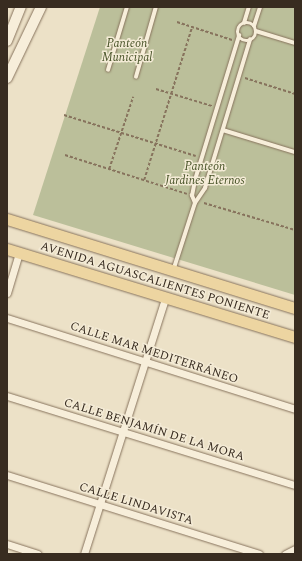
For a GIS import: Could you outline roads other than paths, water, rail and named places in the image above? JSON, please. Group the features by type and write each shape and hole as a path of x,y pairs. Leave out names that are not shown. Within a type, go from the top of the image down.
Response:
{"main road":[{"name":"AVENIDA AGUASCALIENTES PONIENTE","path":"7,218 173,272 295,308"},
{"name":"AVENIDA AGUASCALIENTES PONIENTE","path":"7,250 295,337"}],"street":[{"path":"7,41 21,7"},
{"path":"7,78 41,7"},
{"path":"7,293 19,254"},
{"path":"84,554 165,298"},
{"name":"CALLE MAR MEDITERRÁNEO","path":"7,318 295,409"},
{"name":"CALLE BENJAMÍN DE LA MORA","path":"7,396 295,485"},
{"name":"CALLE LINDAVISTA","path":"7,475 259,554"},
{"path":"7,544 37,554"},
{"path":"285,554 295,549"}],"lane":[{"path":"108,70 127,7"},
{"path":"136,77 156,7"},
{"path":"195,203 192,196 202,158 238,42 238,30 244,24 249,7"},
{"path":"256,31 254,26 260,7"},
{"path":"244,24 254,26"},
{"path":"173,272 195,203 206,188 250,40 256,31"},
{"path":"256,31 295,43"},
{"path":"239,36 244,40 250,40"},
{"path":"223,130 295,152"}],"park label":[{"name":"Panteón Municipal","path":"127,51"},
{"name":"Panteón Jardines Eternos","path":"205,174"}]}
